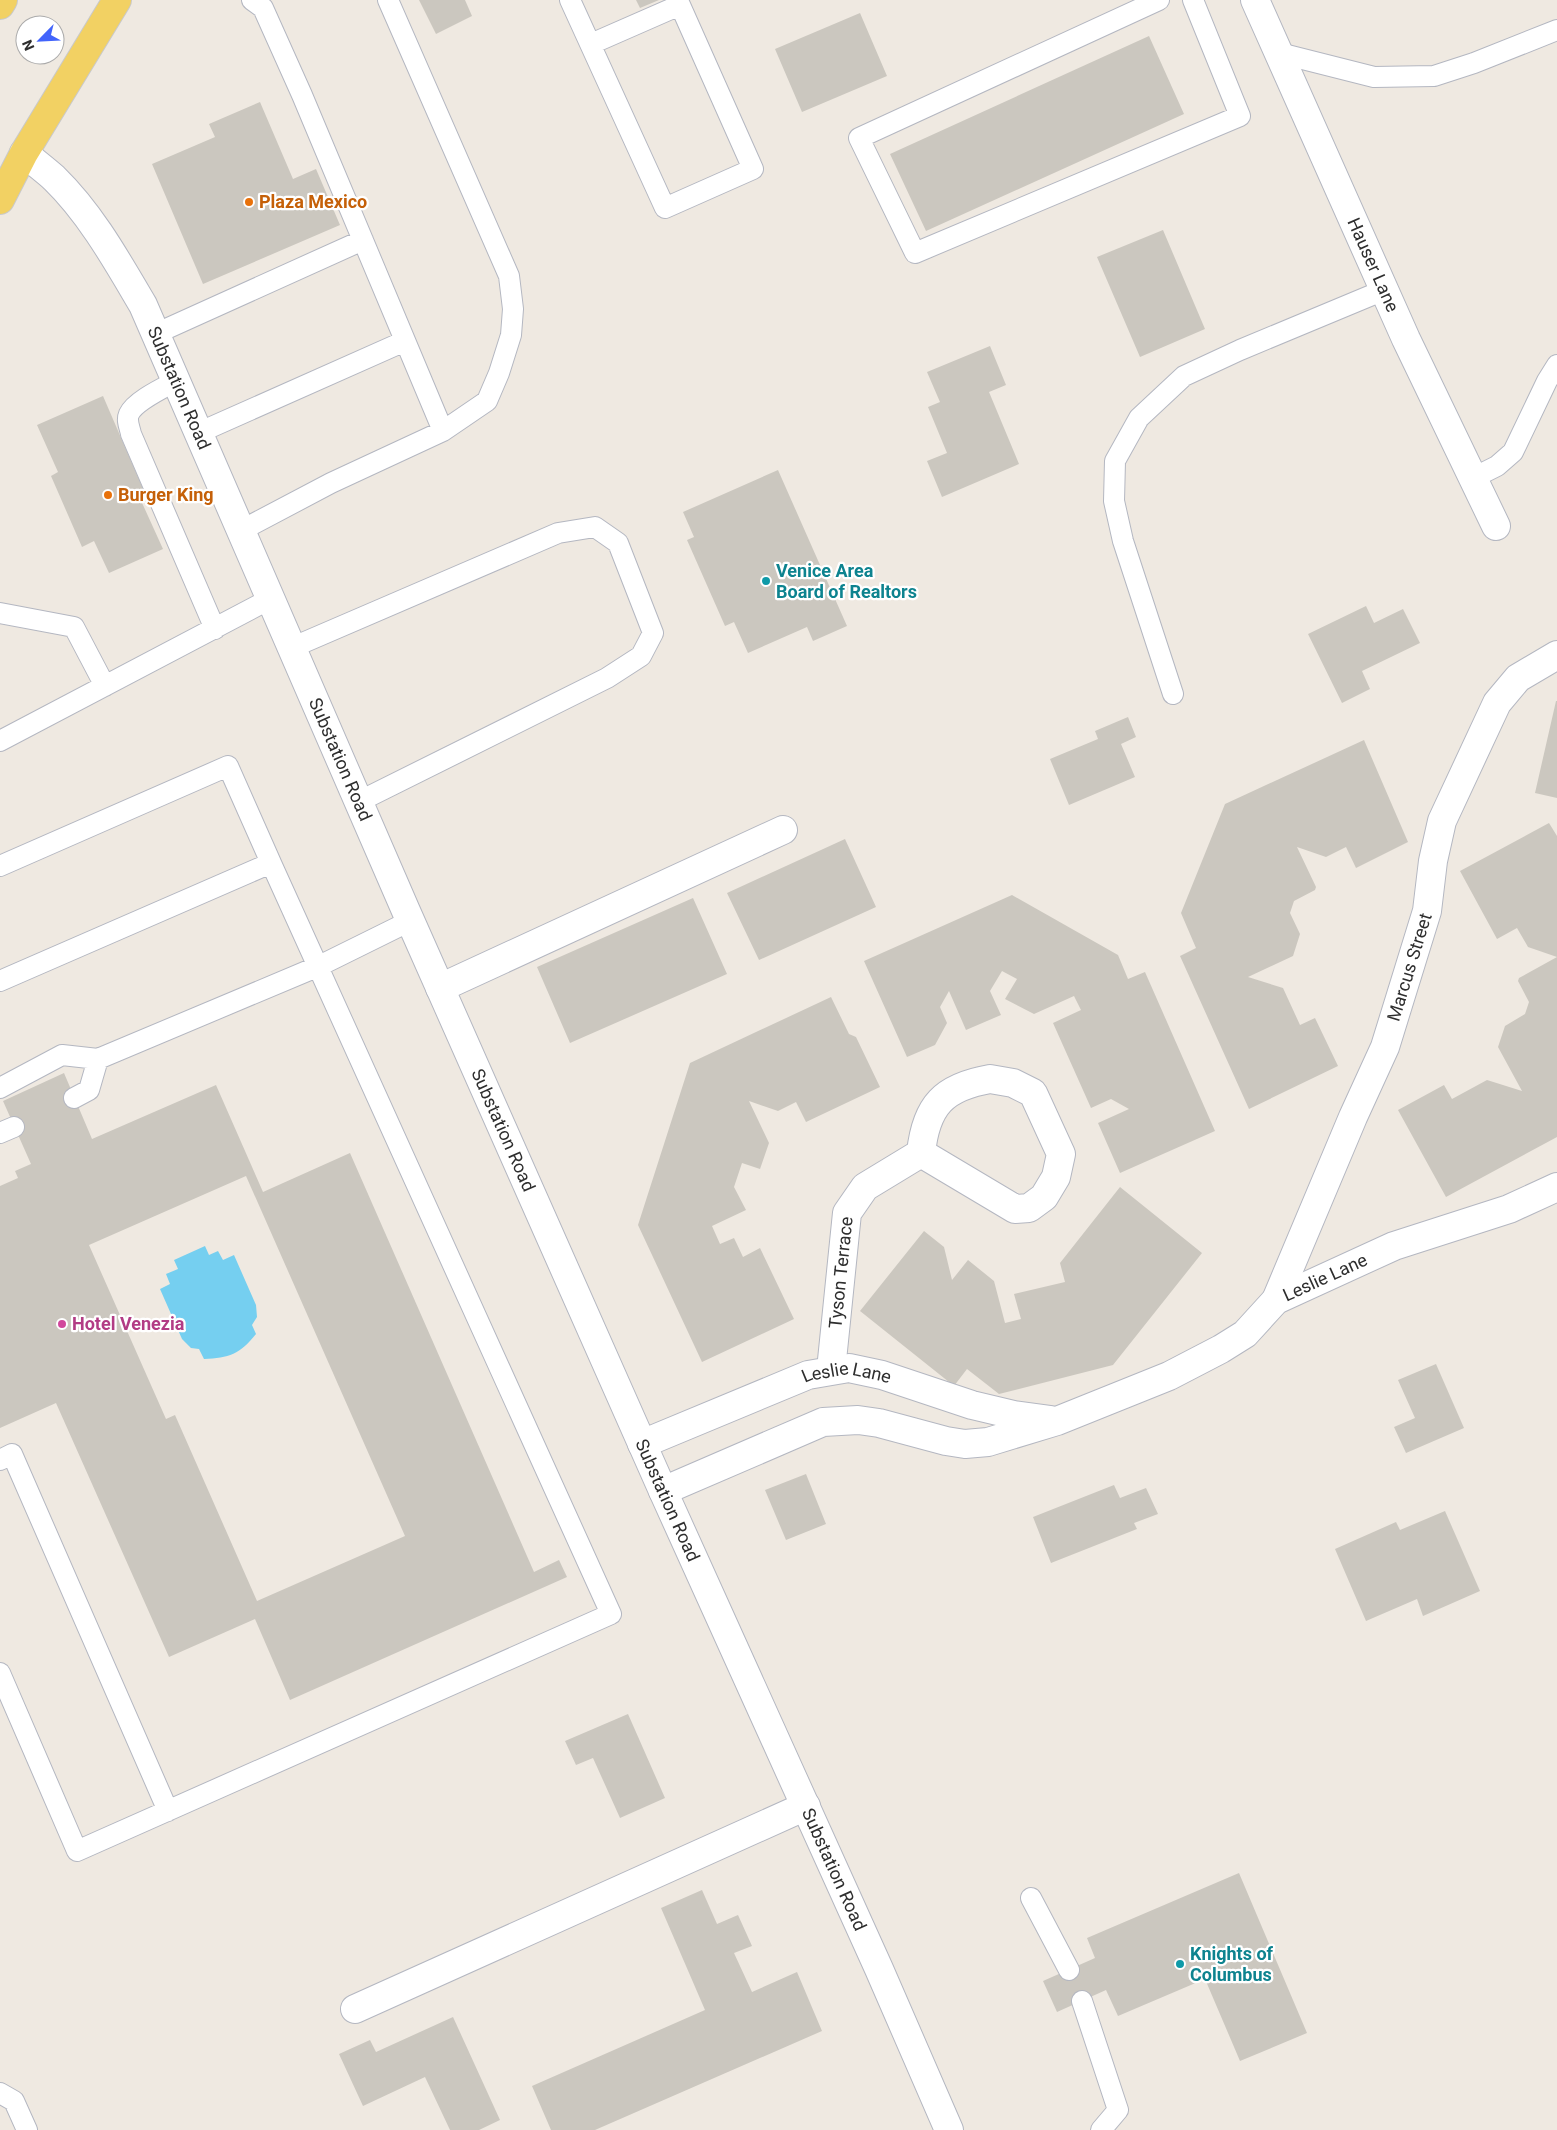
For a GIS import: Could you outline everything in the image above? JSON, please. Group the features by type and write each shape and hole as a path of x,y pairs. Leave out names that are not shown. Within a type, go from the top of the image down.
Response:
{"main road":[{"path":"0,5 3,0"},
{"path":"0,200 24,153 117,0"}],"street":[{"name":"Hauser Lane","path":"1255,0 1384,290 1496,526"},
{"name":"Substation Road","path":"24,153 54,178 81,210 113,254 143,305 410,921 663,1491 806,1806 948,2130"},
{"name":"Marcus Street","path":"1276,1300 1353,1117 1385,1047 1428,911 1432,861 1442,821 1497,703 1518,678 1557,655"},
{"path":"440,988 783,830"},
{"path":"990,1079 1013,1083 1033,1093 1061,1154 1056,1176 1044,1197 1029,1208 1015,1208 920,1153 923,1130 933,1110 948,1093 968,1083 990,1079"},
{"name":"Tyson Terrace","path":"831,1370 847,1213 865,1187 920,1153"},
{"name":"Leslie Lane","path":"663,1491 823,1422 858,1420 880,1423 946,1442 965,1444 988,1442 1057,1420 1169,1376 1221,1350 1245,1334 1276,1300 1394,1246 1509,1209 1557,1187"},
{"name":"Leslie Lane","path":"642,1444 808,1374 849,1368 882,1375 972,1405 1014,1415 1057,1420"},
{"path":"355,2009 806,1806"}],"lane":[{"path":"252,0 263,8 302,95 444,431"},
{"path":"240,531 331,484 444,431 487,401 499,373 511,334 513,309 509,276 388,0"},
{"path":"570,0 666,208 753,169 680,4 591,44"},
{"path":"1159,0 859,138 915,253 1240,116 1193,0"},
{"path":"1279,53 1374,78 1434,76 1474,64 1557,30"},
{"path":"155,334 363,240"},
{"path":"1173,694 1114,501 1115,461 1139,418 1184,376 1249,346 1384,290"},
{"path":"198,433 405,341"},
{"path":"1473,478 1497,466 1513,452 1557,365"},
{"path":"176,381 138,404 129,414 128,421 131,434 215,629"},
{"path":"291,648 558,533 595,527 618,543 653,633 641,656 607,678 358,802"},
{"path":"0,741 270,599"},
{"path":"0,613 74,627 105,686"},
{"path":"0,866 228,766 611,1614 77,1852 0,1673"},
{"path":"0,981 271,863"},
{"path":"0,1088 62,1055 98,1059 319,966 410,921"},
{"path":"74,1098 89,1090 98,1059"},
{"path":"0,1460 12,1454 168,1811"},
{"path":"1030,1898 1069,1970"},
{"path":"1082,2001 1118,2110 1100,2130"},
{"path":"0,2093 14,2101 27,2130"}],"water":[{"path":"205,1246 209,1255 218,1251 223,1260 234,1255 256,1305 257,1317 252,1325 256,1334 245,1346 227,1356 204,1359 199,1349 191,1348 182,1339 160,1289 170,1284 166,1274 178,1269 174,1260"}],"building":[{"path":"419,0 465,0 472,16 436,34"},
{"path":"636,0 659,0 640,8"},
{"path":"860,13 887,76 802,112 775,49"},
{"path":"1149,36 1184,114 926,231 890,154"},
{"name":"Plaza Mexico","path":"260,102 293,179 316,169 340,225 203,284 152,164 215,137 209,124"},
{"path":"1163,230 1205,329 1140,357 1097,257"},
{"path":"990,346 1006,385 989,392 1019,464 942,497 927,461 947,453 928,407 940,402 927,372"},
{"path":"103,396 144,491 138,494 163,549 109,573 94,541 82,547 51,476 58,472 37,425"},
{"name":"Venice Area Board of Realtors","path":"778,470 847,626 813,641 807,627 748,653 734,622 725,626 687,540 694,537 683,512"},
{"path":"1366,606 1374,623 1403,609 1420,643 1362,671 1370,689 1342,703 1308,634"},
{"path":"1557,701 1557,798 1535,793"},
{"path":"1128,717 1136,737 1121,744 1135,777 1069,805 1050,759 1098,739 1095,731"},
{"path":"1364,740 1408,842 1356,868 1346,847 1326,857 1297,847 1316,887 1315,890 1294,901 1290,913 1300,934 1293,956 1248,977 1283,988 1300,1025 1315,1018 1338,1066 1249,1109 1180,956 1196,948 1181,913 1225,804"},
{"path":"1549,823 1557,836 1557,957 1528,947 1517,928 1497,939 1460,871"},
{"path":"845,839 876,907 759,960 727,893"},
{"path":"1012,895 1118,955 1128,979 1145,972 1215,1131 1120,1173 1098,1123 1129,1109 1111,1099 1091,1108 1053,1023 1081,1010 1074,996 1034,1014 1005,999 1017,979 1002,971 990,991 1001,1015 966,1030 949,991 940,1007 947,1023 935,1045 907,1057 864,961"},
{"path":"693,898 727,974 570,1043 537,967"},
{"path":"1557,957 1557,1137 1446,1197 1398,1110 1444,1085 1452,1099 1487,1080 1522,1091 1498,1047 1505,1026 1525,1014 1529,1002 1518,981 1519,978"},
{"path":"831,997 849,1034 856,1037 880,1087 806,1122 796,1102 778,1111 749,1101 769,1143 760,1169 742,1163 734,1187 746,1210 712,1226 720,1244 734,1238 743,1257 760,1248 794,1319 702,1362 638,1225 690,1063"},
{"name":"Hotel Venezia","path":"64,1073 92,1139 216,1085 263,1192 350,1153 534,1572 559,1560 567,1577 290,1700 255,1619 169,1657 56,1403 0,1428 0,1186 18,1178 15,1171 31,1164 3,1101","holes":["246,1176 405,1536 257,1601 175,1415 166,1419 89,1245"]},
{"path":"1120,1187 1202,1253 1113,1365 999,1394 967,1369 954,1386 860,1311 924,1231 944,1247 952,1280 968,1260 994,1281 1005,1323 1021,1319 1014,1294 1065,1282 1060,1263"},
{"path":"1436,1364 1464,1428 1406,1453 1394,1427 1415,1418 1398,1380"},
{"path":"806,1474 826,1524 786,1540 765,1490"},
{"path":"1114,1485 1120,1498 1146,1488 1158,1514 1134,1523 1137,1529 1051,1563 1033,1517"},
{"path":"1445,1511 1480,1591 1423,1616 1417,1599 1366,1621 1335,1549 1396,1522 1400,1530"},
{"path":"628,1714 665,1798 620,1818 593,1758 576,1765 565,1741"},
{"name":"Knights of Columbus","path":"1239,1873 1307,2033 1240,2061 1205,1979 1118,2016 1106,1990 1057,2012 1043,1981 1095,1958 1087,1938"},
{"path":"702,1890 717,1924 738,1915 752,1946 734,1953 752,1992 797,1972 822,2031 595,2130 551,2130 532,2086 705,2010 661,1908"},
{"path":"453,2017 500,2120 479,2130 450,2130 425,2077 363,2106 339,2054 370,2040 376,2052"}],"place":[{"name":"Plaza Mexico","path":"249,202"},
{"name":"Burger King","path":"108,495"},
{"name":"Venice Area Board of Realtors","path":"766,581"},
{"name":"Hotel Venezia","path":"62,1324"},
{"name":"Knights of Columbus","path":"1180,1964"}]}
